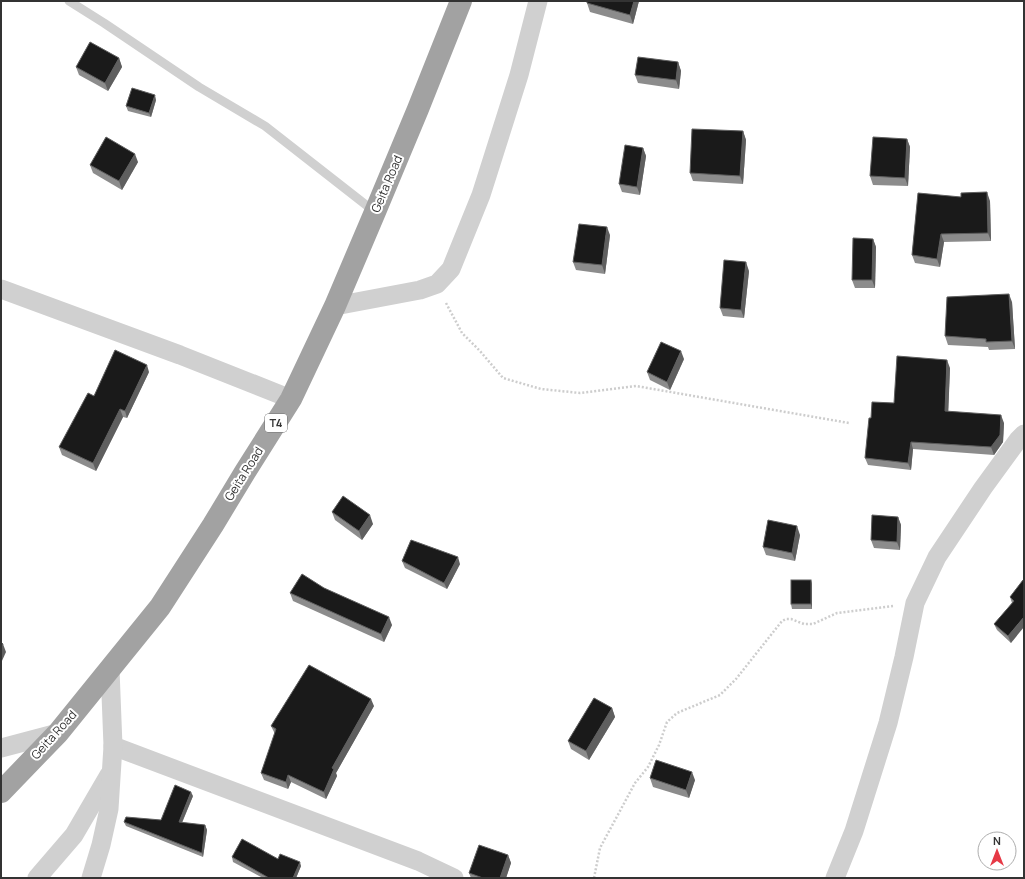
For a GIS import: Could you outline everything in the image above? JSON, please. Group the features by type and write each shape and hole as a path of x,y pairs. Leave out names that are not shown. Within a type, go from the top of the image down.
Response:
{"highway":[{"name":"Geita Road","path":"1,792 58,733 160,607 291,399 375,212 461,1"}],"street":[{"path":"334,306 420,290 437,284 451,269 481,196 519,75 538,1"},
{"path":"1,289 180,355 291,399"},
{"path":"835,878 854,831 888,723 915,603 937,557 983,488 1024,434"},
{"path":"91,878 101,845 109,809 113,746 110,669"},
{"path":"1,748 58,733"},
{"path":"113,746 417,869 454,878"},
{"path":"37,878 74,835 112,770"}],"lane":[{"path":"69,1 199,87 265,126 375,212"}],"path":[{"path":"437,284 462,333 503,378 541,389 580,393 636,386 849,423"},
{"path":"594,878 600,848 635,783 648,767 659,745 667,722 677,713 720,695 736,679 782,622 786,619 791,619 804,624 813,624 837,613 915,603"}],"building":[{"path":"587,1 634,1 630,15 587,3"},
{"path":"90,42 119,58 105,83 76,67"},
{"path":"638,57 678,62 676,80 635,75"},
{"path":"132,88 155,95 149,113 126,106"},
{"path":"692,129 743,131 740,176 690,173"},
{"path":"106,137 135,154 119,181 90,165"},
{"path":"873,137 907,139 905,178 870,176"},
{"path":"625,145 643,148 637,187 619,184"},
{"path":"987,192 988,233 941,234 937,259 912,255 918,193 961,197 961,193"},
{"path":"579,224 607,227 602,265 573,262"},
{"path":"853,238 873,239 872,280 852,280"},
{"path":"724,260 746,262 741,310 720,308"},
{"path":"1009,294 1012,341 986,342 986,339 945,336 947,297"},
{"path":"661,342 681,351 667,382 647,372"},
{"path":"115,350 147,365 125,411 120,409 93,463 59,447 88,393 94,396"},
{"path":"897,356 947,360 945,411 1001,415 1000,435 991,447 911,442 908,463 865,458 872,402 894,403"},
{"path":"343,496 370,515 359,531 332,512"},
{"path":"872,515 898,517 897,542 871,540"},
{"path":"768,520 797,526 792,553 763,547"},
{"path":"411,540 458,557 444,583 402,561"},
{"path":"302,574 324,588 389,617 381,634 290,593"},
{"path":"791,580 811,580 811,604 791,604"},
{"path":"1023,580 1024,617 1008,636 994,624 1014,601 1010,597"},
{"path":"309,665 371,699 332,768 334,769 324,792 288,775 286,782 261,773 276,729 271,726"},
{"path":"594,698 612,708 586,751 568,741"},
{"path":"656,760 692,772 686,790 650,778"},
{"path":"175,785 191,792 179,822 205,825 202,853 124,822 126,817 161,820"},
{"path":"242,839 278,859 280,854 300,862 293,878 269,878 232,857"},
{"path":"479,845 508,855 500,878 483,878 469,873"}]}
